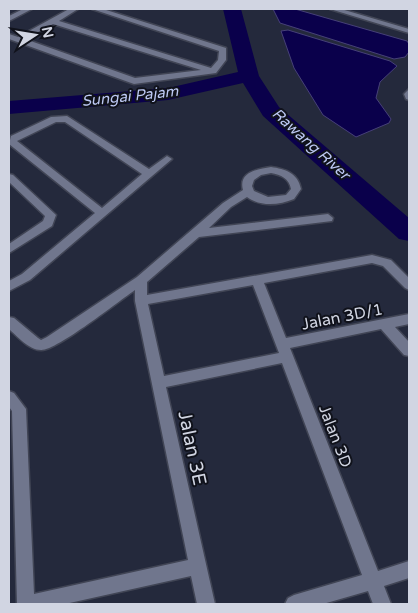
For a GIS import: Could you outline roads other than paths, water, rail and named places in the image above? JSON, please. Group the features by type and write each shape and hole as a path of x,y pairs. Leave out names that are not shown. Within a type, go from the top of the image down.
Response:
{"street":[{"path":"9,19 28,9"},
{"path":"20,40 74,9"},
{"path":"9,36 134,81 213,71 222,60 223,50 96,9"},
{"path":"334,9 409,31"},
{"path":"362,17 372,9"},
{"path":"52,21 213,71"},
{"path":"409,92 409,97"},
{"path":"102,213 12,142 14,138 54,119 67,119 149,174"},
{"path":"9,287 26,277 167,158"},
{"path":"9,177 51,215 48,223 9,250"},
{"path":"9,322 33,342 41,345 52,341 141,280 227,206 248,191"},
{"path":"196,233 328,218"},
{"path":"141,300 372,260 387,264 409,285"},
{"name":"Jalan 3E","path":"141,280 141,300 206,604"},
{"name":"Jalan 3D","path":"257,280 382,604"},
{"name":"Jalan 3D/1","path":"159,384 409,319"},
{"path":"384,324 409,351"},
{"path":"9,397 14,413 26,604 198,566"},
{"path":"294,604 409,570"}],"waterway":[{"name":"Rawang River","path":"232,9 249,76"},
{"name":"Sungai Pajam","path":"9,108 168,94 249,76"},
{"name":"Rawang River","path":"249,76 271,111 409,232"}]}
